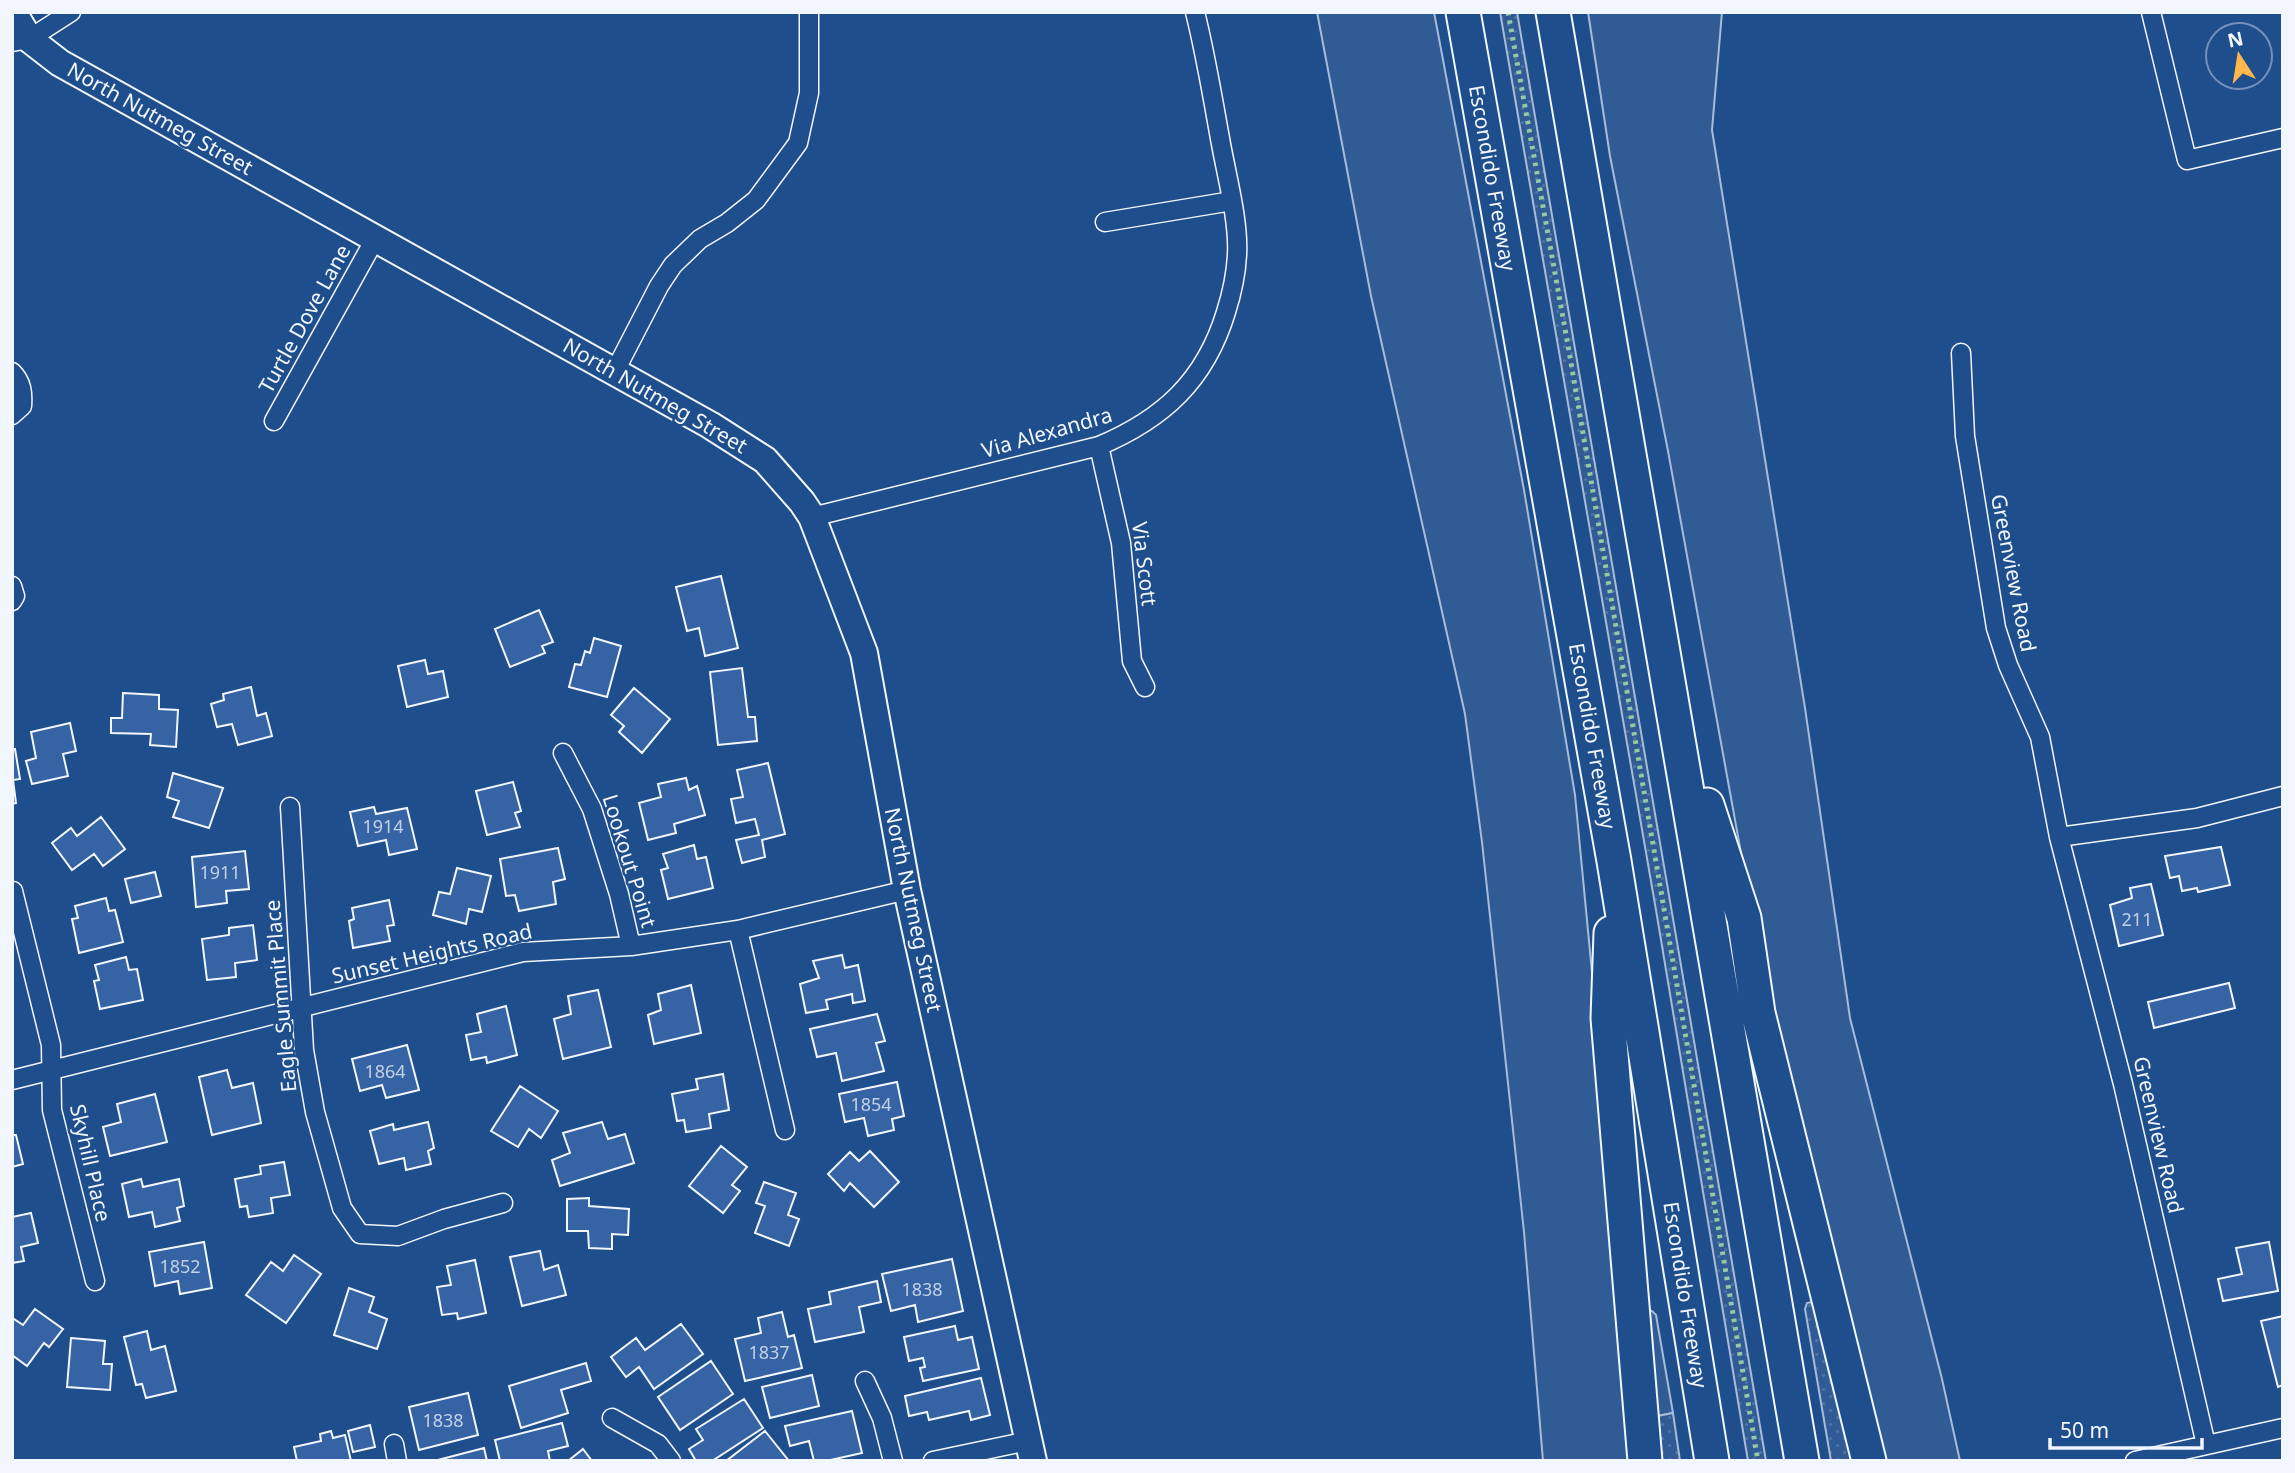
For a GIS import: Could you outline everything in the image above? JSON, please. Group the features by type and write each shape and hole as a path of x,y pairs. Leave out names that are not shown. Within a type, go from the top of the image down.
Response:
{"highway":[{"name":"Escondido Freeway","path":"1463,12 1614,861 1712,1461"},
{"path":"1553,12 1802,1461"},
{"path":"1671,693 1744,918 1758,1013 1869,1461"},
{"path":"1614,861 1608,1018 1645,1461"}],"street":[{"name":"North Nutmeg Street","path":"13,12 21,41 710,425 765,460 802,502 812,517 864,653 907,890 1030,1451"},
{"path":"21,41 71,12"},
{"path":"615,371 659,286 673,265 700,239 757,200 798,142 809,93 809,12"},
{"name":"Via Alexandra","path":"812,517 1099,446 1128,434 1167,407 1190,384 1209,358 1220,332 1233,288 1238,253 1232,201 1195,12"},
{"path":"2151,12 2187,160 2283,138"},
{"path":"1105,222 1232,201"},
{"name":"Turtle Dove Lane","path":"274,421 375,239"},
{"name":"Greenview Road","path":"1961,353 1965,436 1996,628 2008,665 2040,737 2059,837 2123,1084 2206,1445"},
{"path":"12,372 20,382 23,394 22,406 12,415"},
{"name":"Via Scott","path":"1099,446 1121,543 1132,661 1145,687"},
{"path":"12,586 15,596 12,601"},
{"name":"Lookout Point","path":"563,753 592,809 619,894 631,946"},
{"path":"2059,837 2197,818 2283,796"},
{"name":"Eagle Summit Place","path":"290,807 304,1050 315,1112 342,1208 360,1234 398,1236 444,1219 503,1203"},
{"name":"Sunset Heights Road","path":"12,1080 523,952 631,946 738,930 907,890"},
{"name":"Skyhill Place","path":"13,891 51,1045 52,1110 95,1281"},
{"path":"738,930 785,1130"},
{"path":"865,1381 882,1418 893,1461"},
{"path":"612,1418 658,1444 671,1461"},
{"path":"2135,1461 2283,1428"},
{"path":"933,1461 1030,1451"}],"shaded area":[{"path":"1317,12 1434,12 1524,490 1575,795 1613,1192 1630,1461 1543,1461 1524,1232 1482,842 1465,714 1371,296"},
{"path":"1500,12 1517,12 1766,1461 1748,1461 1656,910"},
{"path":"1588,12 1722,12 1712,130 1805,708 1850,1018 1942,1379 1960,1461 1886,1461 1772,1000 1743,864 1668,451 1610,156"},
{"path":"1817,1301 1859,1461 1831,1461 1805,1309 1807,1303"},
{"path":"1646,1311 1652,1311 1656,1315 1673,1413 1652,1417"},
{"path":"1673,1413 1680,1461 1655,1461 1652,1417"}],"building":[{"path":"721,576 738,648 705,656 699,628 687,631 676,587"},
{"path":"539,610 553,642 542,646 545,653 510,667 495,629"},
{"path":"594,638 621,646 607,697 569,687 575,664 581,665 585,651 590,653"},
{"path":"425,660 428,674 443,671 448,697 407,707 398,666"},
{"path":"742,668 748,717 755,717 757,741 718,745 710,672"},
{"path":"251,687 257,716 266,713 272,736 238,745 232,724 217,727 211,704 224,700 223,694"},
{"path":"634,688 670,719 642,753 619,732 624,726 611,715"},
{"path":"123,693 159,695 159,709 178,710 176,747 150,745 151,734 111,733 111,718 122,718"},
{"path":"70,723 76,751 63,754 68,776 32,784 26,761 36,758 31,732"},
{"path":"15,749 20,779 13,780 16,803 12,804 12,750"},
{"path":"768,763 785,834 762,840 765,857 742,863 736,840 759,835 755,819 736,823 731,799 743,797 737,770"},
{"path":"173,773 223,788 209,828 173,817 179,801 167,797"},
{"path":"686,778 689,790 697,786 705,815 674,824 676,833 648,840 639,803 661,797 658,784"},
{"path":"513,782 521,811 515,813 520,827 487,835 476,791"},
{"path":"374,807 376,814 407,808 417,849 389,855 386,840 358,846 350,812"},
{"path":"101,817 125,849 103,866 94,854 72,870 52,843 71,828 77,836"},
{"path":"694,845 697,859 706,857 713,888 668,899 661,870 668,868 663,854"},
{"path":"2221,847 2230,885 2198,892 2197,888 2182,891 2179,876 2170,878 2165,856"},
{"path":"558,848 565,879 553,882 556,904 519,911 515,895 506,896 500,859"},
{"path":"245,851 249,889 226,891 227,903 196,907 192,857"},
{"path":"457,868 491,876 482,912 469,909 466,924 433,915 439,892 450,894"},
{"path":"155,872 161,896 131,903 125,879"},
{"path":"2151,884 2163,935 2119,946 2110,905 2132,898 2130,888"},
{"path":"106,898 109,911 115,910 123,942 79,953 72,919 78,918 75,906"},
{"path":"389,900 394,925 387,926 390,941 353,948 349,921 354,919 352,908"},
{"path":"253,925 257,960 235,963 236,977 207,980 202,939 229,935 229,928"},
{"path":"842,955 845,968 858,965 865,1001 853,1003 852,994 826,1000 828,1009 806,1013 800,984 819,978 813,961"},
{"path":"126,957 129,970 137,969 143,1000 100,1009 94,981 99,980 95,965"},
{"path":"2229,983 2235,1008 2154,1028 2148,1002"},
{"path":"691,985 701,1033 654,1044 648,1015 661,1010 658,994"},
{"path":"598,990 611,1047 563,1059 554,1019 571,1014 568,996"},
{"path":"506,1006 517,1055 487,1063 486,1057 471,1060 466,1035 481,1032 477,1014"},
{"path":"877,1014 885,1041 876,1043 884,1071 842,1081 836,1053 817,1057 810,1029"},
{"path":"407,1045 419,1090 386,1098 382,1085 360,1091 352,1059"},
{"path":"227,1070 232,1088 253,1083 261,1123 212,1135 199,1077"},
{"path":"723,1074 729,1110 709,1114 711,1128 686,1132 684,1120 677,1121 672,1094 698,1089 696,1079"},
{"path":"897,1082 904,1116 892,1119 894,1130 868,1136 864,1118 845,1122 839,1094"},
{"path":"520,1086 558,1111 541,1138 529,1129 518,1147 491,1131"},
{"path":"155,1094 167,1142 110,1156 103,1127 121,1122 117,1104"},
{"path":"428,1122 434,1148 428,1151 431,1164 406,1170 404,1158 379,1164 370,1131 393,1124 394,1130"},
{"path":"602,1122 608,1139 625,1134 634,1163 560,1186 552,1160 570,1153 563,1133"},
{"path":"12,1135 16,1135 23,1164 12,1167"},
{"path":"721,1146 747,1167 732,1185 740,1191 723,1213 689,1186"},
{"path":"870,1151 899,1182 874,1207 850,1183 844,1191 828,1174 850,1152 859,1161"},
{"path":"284,1162 290,1195 271,1198 273,1213 249,1217 247,1206 240,1207 235,1179 261,1174 260,1166"},
{"path":"141,1179 143,1187 179,1179 184,1206 177,1208 180,1221 155,1227 152,1212 129,1217 122,1184"},
{"path":"764,1182 796,1193 788,1215 799,1219 789,1246 755,1233 765,1206 756,1203"},
{"path":"589,1198 589,1206 629,1209 628,1235 612,1234 612,1249 589,1248 588,1231 567,1231 567,1199"},
{"path":"31,1213 38,1243 21,1247 24,1261 12,1263 12,1217"},
{"path":"204,1242 212,1288 180,1294 178,1281 155,1286 149,1252"},
{"path":"2269,1242 2278,1291 2223,1301 2218,1279 2242,1274 2236,1248"},
{"path":"540,1251 544,1270 558,1265 566,1295 522,1306 510,1257"},
{"path":"294,1255 321,1274 286,1323 246,1295 271,1262 283,1271"},
{"path":"952,1259 963,1311 918,1322 915,1305 891,1311 882,1274"},
{"path":"475,1260 486,1313 458,1319 457,1313 442,1315 437,1287 451,1285 447,1266"},
{"path":"877,1281 881,1302 859,1307 864,1332 815,1342 808,1309 831,1304 829,1292"},
{"path":"349,1288 374,1297 369,1312 387,1319 377,1349 334,1335"},
{"path":"35,1309 63,1329 49,1347 44,1343 27,1366 12,1355 12,1321 14,1319 23,1325"},
{"path":"782,1312 788,1337 794,1335 802,1368 745,1381 735,1339 761,1333 758,1318"},
{"path":"2283,1316 2283,1385 2278,1387 2261,1321"},
{"path":"681,1324 703,1354 654,1389 639,1367 626,1377 611,1357 636,1338 645,1350"},
{"path":"955,1326 958,1340 972,1337 979,1369 923,1381 920,1368 925,1367 923,1358 909,1361 904,1337"},
{"path":"147,1331 151,1350 165,1346 176,1391 146,1398 142,1384 136,1385 124,1337"},
{"path":"71,1338 105,1341 103,1364 112,1364 110,1390 67,1387"},
{"path":"711,1361 733,1394 680,1430 658,1397"},
{"path":"586,1363 591,1381 561,1390 568,1413 521,1428 509,1386"},
{"path":"812,1375 819,1406 770,1418 762,1387"},
{"path":"981,1378 990,1415 971,1420 969,1411 929,1420 927,1412 909,1416 905,1396"},
{"path":"468,1393 478,1435 419,1450 409,1407"},
{"path":"744,1399 763,1428 712,1461 696,1461 689,1449 703,1440 696,1429"},
{"path":"852,1411 862,1453 814,1461 809,1441 790,1446 785,1426"},
{"path":"562,1423 568,1446 548,1451 550,1461 500,1461 495,1440"},
{"path":"370,1425 375,1447 353,1452 348,1431"},
{"path":"331,1431 333,1438 345,1435 351,1461 297,1461 294,1447 321,1441 320,1434"},
{"path":"765,1431 789,1461 726,1461"},
{"path":"484,1448 487,1461 434,1461"},
{"path":"583,1449 592,1461 568,1461"}],"hedge":[{"path":"1508,12 1569,351 1758,1461"}]}
